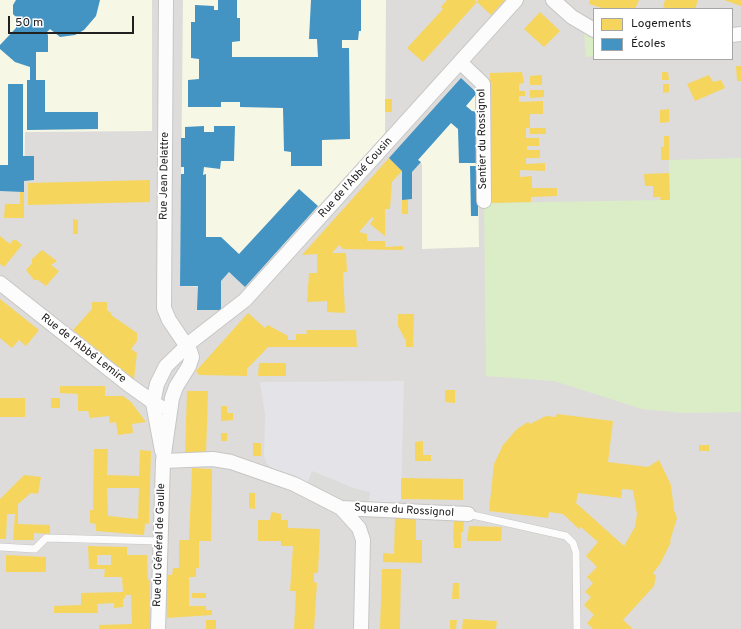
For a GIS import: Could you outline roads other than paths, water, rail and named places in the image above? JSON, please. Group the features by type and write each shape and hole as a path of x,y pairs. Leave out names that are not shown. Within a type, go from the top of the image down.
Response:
{"street":[{"name":"Rue Jean Delattre","path":"166,0 164,303 169,320 186,346"},
{"name":"Rue de l'Abbé Cousin","path":"186,346 245,300 516,0"},
{"path":"553,0 572,18 593,29"},
{"name":"Sentier du Rossignol","path":"460,62 483,84 484,201"},
{"name":"Rue de l'Abbé Lemire","path":"0,283 153,403 170,410"},
{"name":"Rue du Général de Gaulle","path":"158,629 163,461 170,410 176,387 192,360 191,354 186,346 162,373 155,390 153,403 163,461"},
{"name":"Square du Rossignol","path":"163,461 213,460 249,467 294,484 341,508 360,528 363,540 361,629"},
{"name":"Square du Rossignol","path":"341,508 468,514"}],"lane":[{"path":"468,514 566,536 573,543 576,552 577,629"},
{"path":"0,547 35,549 46,538 160,541"}]}
